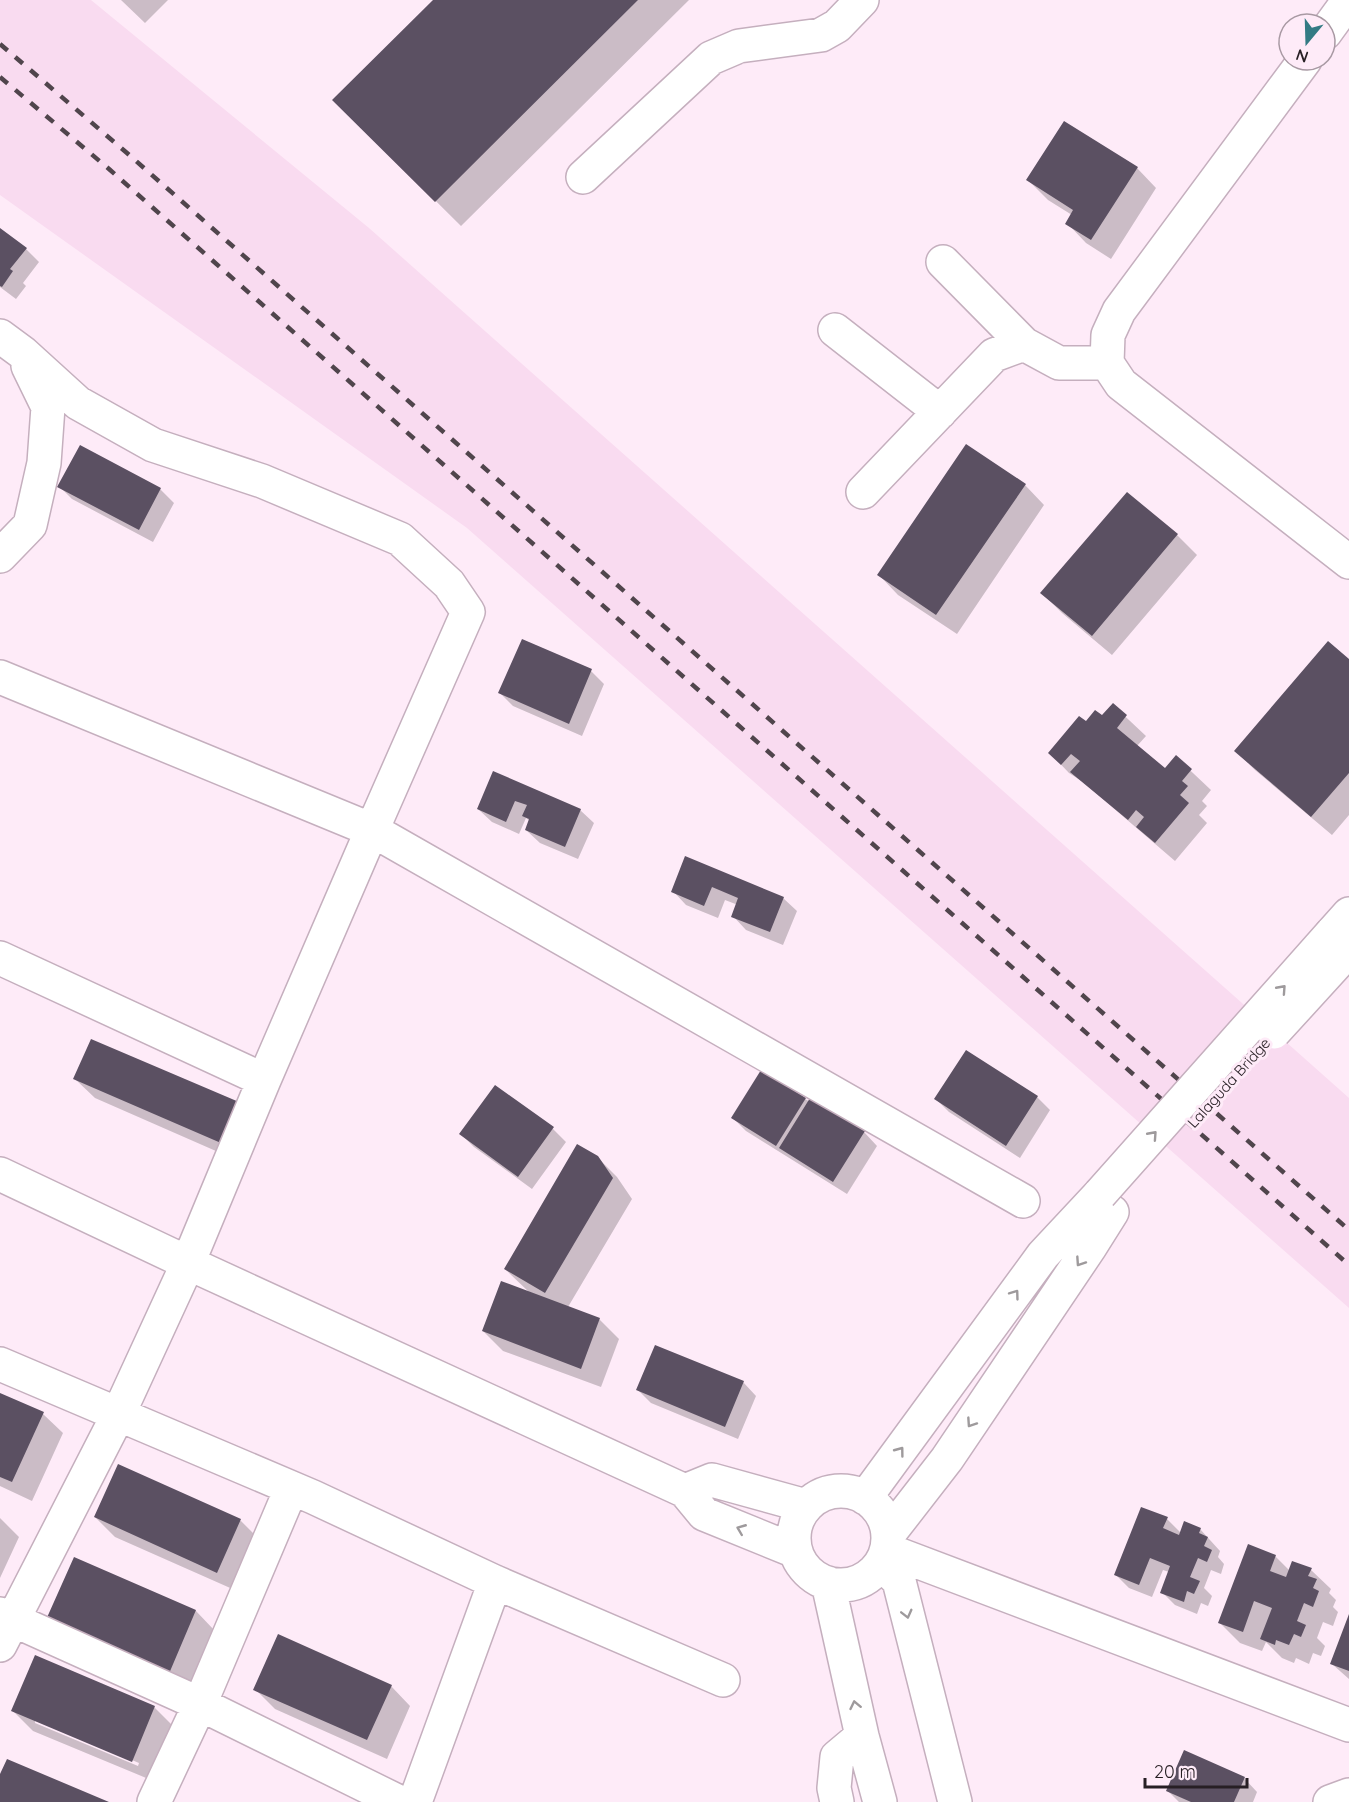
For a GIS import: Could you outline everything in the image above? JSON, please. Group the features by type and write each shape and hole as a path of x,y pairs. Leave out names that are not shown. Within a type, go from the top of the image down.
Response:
{"street":[{"path":"583,177 711,58 740,46 821,35 837,26 862,0"},
{"path":"1337,16 1349,0"},
{"path":"1296,72 1119,311 1108,334 1107,363 1121,384 1349,562"},
{"path":"943,262 1024,344 1059,363 1107,363"},
{"path":"835,330 940,412"},
{"path":"863,492 994,355 1024,344"},
{"path":"0,556 30,525 44,463 48,407 11,345"},
{"path":"11,345 78,403 153,445 262,481 400,539 449,584 468,612 264,1080 188,1263 118,1415 4,1626 200,1704 399,1802"},
{"path":"0,677 372,830 1023,1201"},
{"name":"Lalaguda Bridge","path":"1106,1203 1344,938"},
{"path":"0,958 264,1080"},
{"path":"0,1174 188,1263 685,1491 704,1514 795,1551"},
{"path":"865,1498 1043,1255 1106,1203"},
{"path":"955,1802 899,1581 885,1549 884,1520 876,1507 865,1498 850,1492 834,1492 819,1497 806,1506 798,1520 794,1535 795,1551 802,1565 813,1576 828,1583 843,1585 858,1582 871,1575 885,1549 1090,1247 1106,1203"},
{"path":"0,1364 313,1497 495,1582 723,1680"},
{"path":"685,1491 712,1480 806,1506"},
{"path":"154,1802 200,1704 291,1489"},
{"path":"885,1549 1349,1725"},
{"path":"415,1802 495,1582"},
{"path":"828,1583 862,1736 880,1802"},
{"path":"837,1802 834,1788 837,1757 862,1736"},
{"path":"1330,1802 1349,1795"}],"shaded area":[{"path":"0,0 91,0 369,228 1349,1098 1349,1308 467,528 0,195"}],"building":[{"path":"433,0 638,0 435,202 332,100"},
{"path":"1064,121 1138,167 1091,240 1065,224 1073,210 1026,180"},
{"path":"0,228 27,248 10,269 13,271 2,287 0,286"},
{"path":"966,444 1026,484 936,615 877,575"},
{"path":"80,445 161,488 139,530 57,487"},
{"path":"1127,492 1178,534 1092,636 1040,593"},
{"path":"522,639 592,669 569,724 498,693"},
{"path":"1328,641 1349,659 1349,773 1311,817 1234,751"},
{"path":"1113,703 1127,715 1117,728 1165,768 1176,755 1192,769 1182,781 1188,786 1180,795 1189,803 1155,843 1136,827 1144,817 1136,810 1128,820 1070,772 1080,761 1071,754 1061,765 1048,753 1079,716 1086,721 1095,710 1102,715"},
{"path":"493,771 581,809 565,847 525,830 529,819 522,816 527,805 515,801 506,822 477,809"},
{"path":"685,856 784,897 770,932 731,917 738,898 712,887 704,906 671,892"},
{"path":"91,1039 239,1102 221,1143 73,1079"},
{"path":"966,1050 1038,1096 1006,1146 934,1099"},
{"path":"761,1070 806,1098 776,1146 731,1118"},
{"path":"495,1085 554,1127 518,1177 459,1134"},
{"path":"810,1098 865,1131 833,1182 779,1148"},
{"path":"577,1144 598,1156 613,1178 545,1293 504,1269"},
{"path":"501,1281 600,1318 581,1369 482,1331"},
{"path":"655,1345 744,1381 725,1427 636,1390"},
{"path":"0,1393 44,1412 12,1482 0,1477"},
{"path":"118,1464 241,1519 217,1573 94,1517"},
{"path":"1141,1507 1168,1517 1163,1528 1179,1535 1184,1521 1201,1528 1199,1533 1208,1537 1204,1546 1212,1550 1207,1562 1198,1558 1190,1577 1200,1581 1194,1594 1187,1591 1184,1602 1160,1593 1170,1566 1150,1558 1139,1585 1114,1575"},
{"path":"1248,1544 1276,1555 1270,1571 1286,1577 1292,1561 1312,1568 1308,1576 1317,1579 1313,1588 1319,1591 1313,1607 1304,1603 1297,1621 1306,1625 1301,1637 1294,1634 1289,1645 1276,1640 1275,1645 1260,1639 1272,1608 1254,1601 1243,1632 1218,1623"},
{"path":"74,1557 196,1610 168,1676 45,1622"},
{"path":"1349,1614 1349,1671 1330,1664"},
{"path":"278,1634 392,1685 367,1740 253,1690"},
{"path":"35,1655 155,1706 132,1762 11,1711"},
{"path":"1184,1750 1245,1777 1234,1802 1191,1802 1166,1791"},
{"path":"7,1759 109,1802 0,1802 0,1774"}],"railway":[{"path":"0,44 127,153 1349,1230"},
{"path":"0,77 109,169 1349,1265"}]}
